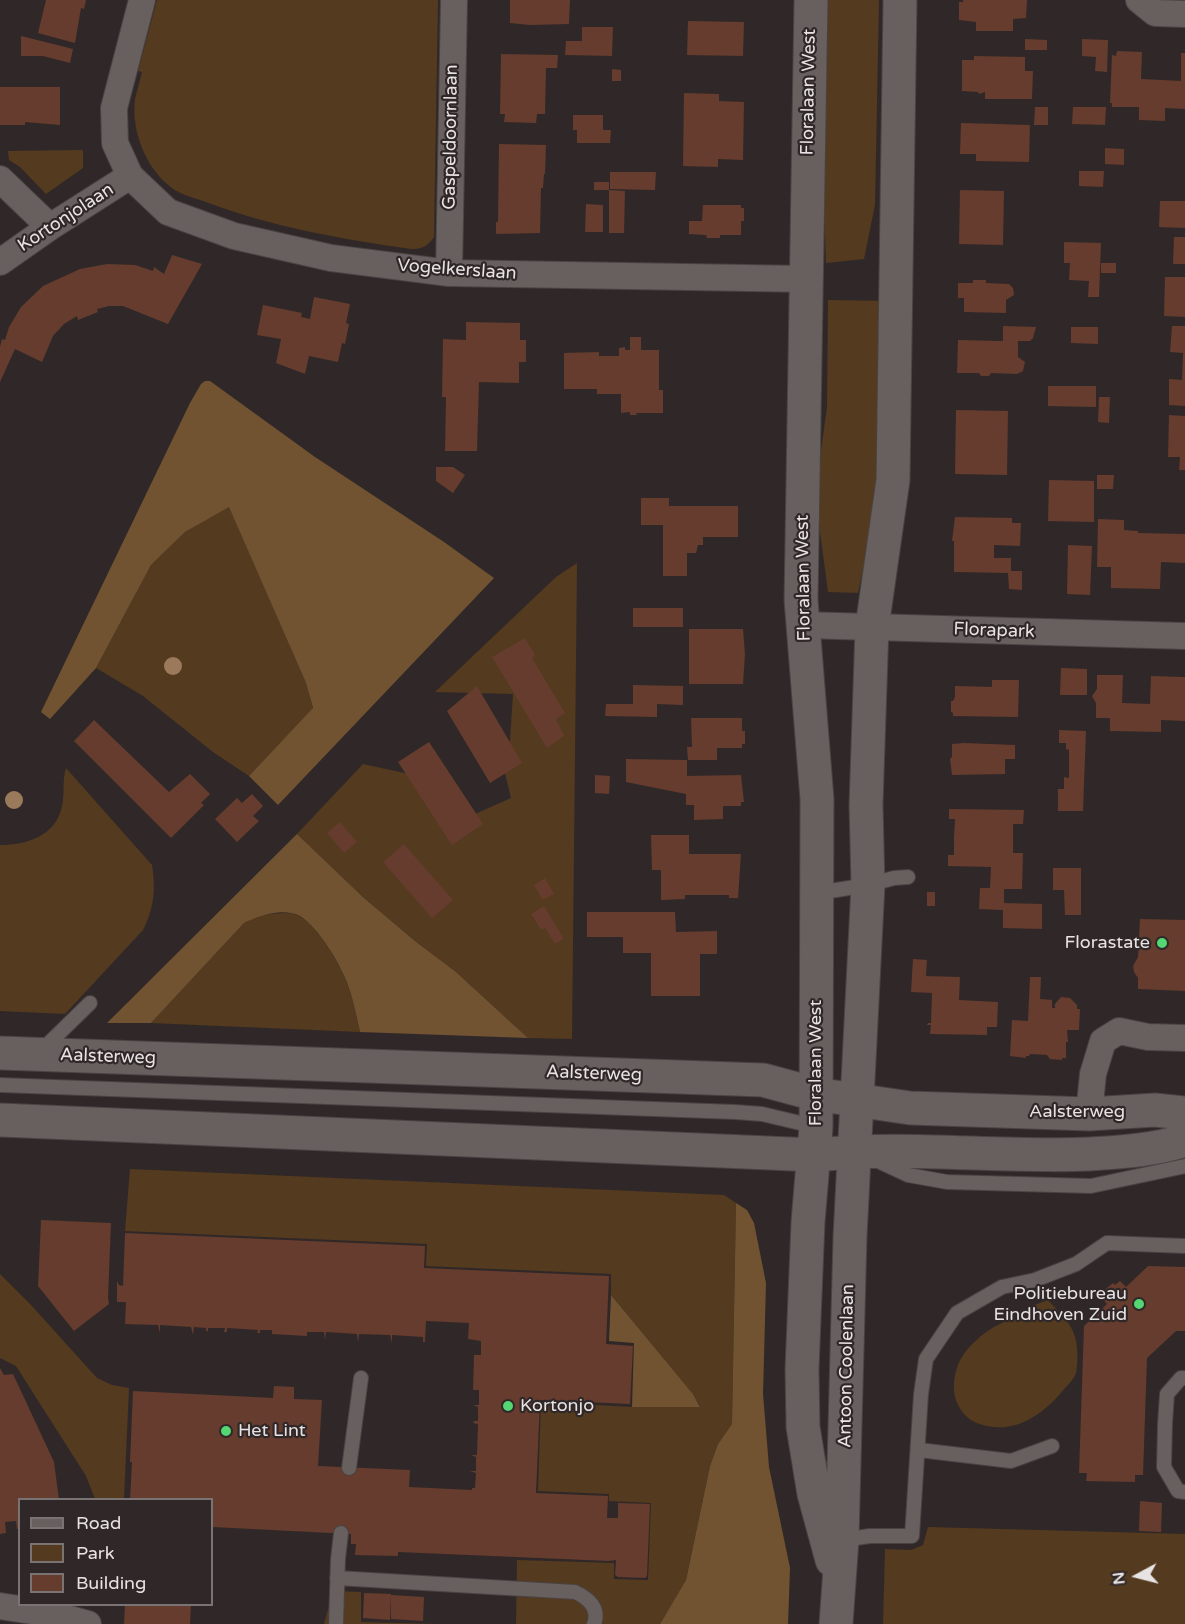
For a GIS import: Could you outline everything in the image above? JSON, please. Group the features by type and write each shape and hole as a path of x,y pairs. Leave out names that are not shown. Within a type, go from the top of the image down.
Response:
{"main road":[{"name":"Floralaan West","path":"810,0 801,600 817,799 815,1094 829,1141"},
{"path":"829,1141 857,1101 868,885 866,805 872,627 893,480 900,0"},
{"name":"Aalsterweg","path":"0,1053 763,1080 815,1094 920,1109 1089,1114 1155,1110 1185,1113"},
{"name":"Aalsterweg","path":"0,1120 829,1141 1051,1155 1111,1153 1173,1144 1185,1140"},
{"name":"Antoon Coolenlaan","path":"829,1141 850,1257 842,1540 836,1624"},
{"name":"Antoon Coolenlaan","path":"829,1141 808,1222 802,1369 803,1427 814,1494 838,1582"}],"street":[{"name":"Kortonjolaan","path":"0,262 129,176 115,143 114,108 142,0"},
{"name":"Gaspeldoornlaan","path":"449,273 454,0"},
{"path":"1139,0 1155,14 1185,14"},
{"name":"Vogelkerslaan","path":"129,176 168,212 234,236 331,258 449,273 806,279"},
{"path":"0,179 50,227"},
{"name":"Florapark","path":"803,625 1185,636"},
{"path":"1089,1114 1093,1074 1103,1041 1119,1030 1148,1037 1185,1038"},
{"path":"0,1606 52,1614 88,1624"}],"lane":[{"path":"817,893 908,877"},
{"path":"39,1054 90,1003"},
{"name":"Aalsterweg","path":"0,1085 762,1113 908,1175 947,1182 1091,1186 1185,1166"},
{"path":"842,1540 870,1536 912,1536 921,1394 926,1359 957,1313 1002,1287 1035,1280 1076,1264 1107,1243 1185,1246"},
{"path":"349,1468 360,1378"},
{"path":"1185,1378 1181,1378 1167,1394 1164,1467 1178,1491 1185,1491"},
{"path":"919,1450 1011,1461 1052,1446"},
{"path":"336,1624 341,1533"},
{"path":"337,1578 575,1592 591,1602 595,1610 594,1624"}],"green space":[{"path":"157,0 438,0 434,237 427,245 411,249 307,231 231,211 188,196 163,180 142,148 134,111 142,72 138,71"},
{"path":"828,0 879,0 875,205 864,259 826,263 824,206"},
{"path":"83,150 83,168 46,194 20,167 9,160 8,151"},
{"path":"828,300 889,301 882,477 858,593 828,592 815,494 827,407"},
{"path":"229,506 306,683 313,709 249,776 213,752 143,696 96,668 151,565 185,532"},
{"path":"577,563 572,1039 528,1038 456,972 364,898 297,834 363,764 418,776 446,827 511,798 497,740 510,741 513,694 435,692 556,577"},
{"path":"66,768 152,865 154,891 150,914 143,930 65,1014 0,1011 0,845 30,841 47,832 54,825 62,806"},
{"path":"295,914 305,920 329,948 347,982 360,1032 151,1023 244,923 259,915"},
{"path":"130,1169 724,1195 736,1203 732,1424 718,1444 710,1466 686,1580 660,1624 516,1624 517,1560 614,1563 614,1579 648,1580 651,1503 609,1501 609,1494 538,1491 541,1402 632,1407 700,1406 693,1394 611,1295 611,1274 426,1266 427,1244 125,1231"},
{"path":"0,1274 97,1378 112,1385 129,1388 124,1498 95,1498 86,1476 16,1366 0,1358"},
{"path":"1048,1300 1067,1322 1075,1337 1077,1364 1073,1379 1049,1405 1030,1419 1020,1423 998,1427 982,1425 970,1419 958,1405 954,1391 956,1370 961,1359 975,1341 988,1331 1007,1321 1031,1316 1029,1307"},
{"path":"928,1527 1185,1534 1185,1624 883,1624 885,1549 911,1550 923,1545"},
{"path":"333,1591 361,1592 361,1622 434,1624 324,1624"}],"shaded area":[{"path":"205,381 210,381 315,457 444,542 494,578 278,805 249,776 313,708 306,683 229,507 185,532 151,565 96,668 50,719 41,712 190,403"},
{"path":"297,834 364,898 456,972 528,1038 360,1032 347,982 336,960 322,938 306,920 298,915 284,912 244,923 151,1023 107,1023"},
{"path":"736,1203 747,1210 754,1223 766,1283 763,1394 769,1467 790,1568 788,1624 660,1624 686,1580 710,1466 718,1444 732,1424"},
{"path":"611,1295 693,1394 700,1407 632,1407 634,1343 609,1341"}],"building":[{"path":"46,0 86,0 84,9 81,8 75,43 38,33"},
{"path":"510,0 570,0 569,24 510,23"},
{"path":"963,0 1027,0 1026,18 1013,19 1013,31 976,31 976,22 959,20 959,2"},
{"path":"688,21 744,22 743,56 687,55"},
{"path":"582,27 613,27 612,56 565,55 566,41 582,41"},
{"path":"21,36 73,49 70,63 43,56 21,56"},
{"path":"1025,39 1047,40 1047,50 1025,50"},
{"path":"1082,39 1108,40 1107,72 1095,71 1096,57 1082,56"},
{"path":"1117,51 1142,52 1141,79 1181,81 1181,53 1185,53 1185,109 1165,108 1165,121 1139,120 1139,107 1112,107 1110,103 1112,55 1116,56"},
{"path":"501,54 558,55 557,68 546,68 545,114 537,114 536,123 504,122 505,114 500,114"},
{"path":"974,56 1025,57 1025,71 1033,71 1032,99 985,99 985,92 979,94 962,91 962,60 974,60"},
{"path":"612,69 621,70 621,81 612,81"},
{"path":"0,87 60,87 60,125 25,122 25,125 0,125"},
{"path":"684,93 719,94 719,101 744,102 743,160 718,159 718,167 683,166"},
{"path":"1035,107 1048,107 1048,125 1034,125"},
{"path":"1073,107 1106,107 1105,125 1072,124"},
{"path":"573,115 603,115 603,130 611,130 610,143 577,143 577,130 573,130"},
{"path":"961,123 1030,125 1029,162 976,161 976,154 960,154"},
{"path":"499,144 546,145 545,174 543,188 541,188 540,233 496,234"},
{"path":"1105,148 1124,149 1124,165 1105,164"},
{"path":"1079,171 1104,171 1103,187 1079,186"},
{"path":"610,172 656,172 655,190 610,189"},
{"path":"594,182 609,182 609,190 594,190"},
{"path":"609,190 625,191 624,233 609,233"},
{"path":"960,190 1004,191 1003,245 959,244"},
{"path":"1160,201 1185,201 1185,228 1159,227"},
{"path":"586,204 603,205 603,232 585,232"},
{"path":"703,205 741,205 741,208 744,208 744,221 741,221 741,235 720,235 720,238 707,238 706,235 689,234 689,221 702,221"},
{"path":"1174,237 1185,237 1185,264 1173,264"},
{"path":"1064,242 1101,243 1099,297 1088,297 1089,281 1069,280 1070,263 1064,263"},
{"path":"172,255 202,264 168,324 123,306 97,309 98,312 78,320 77,316 64,324 53,336 42,362 15,349 0,382 2,339 5,340 9,327 21,307 43,286 80,269 107,264 135,265 153,271 154,267 164,274"},
{"path":"1101,263 1116,263 1116,273 1101,273"},
{"path":"1165,277 1185,277 1185,317 1164,316"},
{"path":"973,280 1009,284 1013,288 1014,295 1006,300 1006,313 964,312 964,298 958,298 958,283 973,283"},
{"path":"314,297 350,304 346,323 349,324 338,362 309,356 305,374 276,363 281,339 257,335 263,305 302,313 301,317 310,319"},
{"path":"466,322 520,323 520,340 526,340 526,362 519,362 519,383 479,382 477,451 445,451 446,397 442,397 443,339 466,340"},
{"path":"1003,326 1036,327 1030,341 1018,341 1018,357 1025,362 1023,371 1017,374 991,373 989,376 981,376 979,373 957,373 958,340 1003,341"},
{"path":"1172,326 1185,326 1185,406 1169,405 1169,379 1182,380 1183,353 1170,352"},
{"path":"1071,327 1098,327 1098,344 1071,343"},
{"path":"630,337 641,337 641,350 659,350 659,390 663,390 663,413 630,415 630,412 621,413 621,394 597,394 597,389 564,389 564,353 599,352 599,356 619,356 619,348 625,347 625,350 630,350"},
{"path":"1048,386 1096,386 1096,407 1048,406"},
{"path":"1099,397 1110,397 1109,423 1098,422"},
{"path":"956,410 1008,411 1007,475 955,474"},
{"path":"1169,415 1185,416 1185,470 1179,470 1180,457 1168,457"},
{"path":"436,467 453,467 465,475 453,493 436,481"},
{"path":"1097,475 1114,475 1113,489 1097,489"},
{"path":"1049,480 1094,481 1094,522 1048,521"},
{"path":"641,498 669,498 669,506 738,506 738,537 703,537 703,545 698,545 696,553 687,553 687,576 663,576 663,525 641,525"},
{"path":"955,517 1012,518 1012,523 1021,523 1020,546 994,545 994,558 1011,558 1011,571 1022,571 1022,590 1009,589 1008,573 954,572 954,541 952,541"},
{"path":"1098,519 1124,520 1124,530 1138,531 1138,533 1185,534 1185,563 1161,562 1160,589 1111,588 1111,567 1097,567"},
{"path":"1068,545 1092,546 1090,595 1067,594"},
{"path":"633,608 683,608 683,627 633,627"},
{"path":"689,629 743,629 745,654 743,684 689,684"},
{"path":"525,638 535,655 532,658 565,713 556,719 564,736 547,748 492,657"},
{"path":"1061,668 1087,669 1087,695 1060,695"},
{"path":"1097,675 1123,675 1122,703 1150,704 1151,676 1185,677 1185,721 1161,720 1161,732 1110,731 1110,718 1096,718 1096,703 1092,696 1097,689"},
{"path":"992,680 1019,680 1018,717 953,716 951,701 955,697 955,686 992,687"},
{"path":"633,685 683,686 683,705 657,704 657,717 605,716 606,704 633,704"},
{"path":"477,686 522,763 490,783 447,711"},
{"path":"691,718 742,718 745,744 742,744 742,748 717,748 717,760 688,760 687,747 692,747"},
{"path":"94,720 169,792 190,774 210,794 201,803 204,805 171,838 74,741"},
{"path":"1059,730 1086,731 1083,811 1058,811 1058,789 1064,789 1064,777 1069,778 1069,750 1066,749 1066,743 1059,743"},
{"path":"429,742 483,824 452,845 398,762"},
{"path":"952,744 1015,745 1015,759 1005,759 1005,774 952,775 950,759"},
{"path":"626,759 687,760 687,776 741,775 744,802 741,802 741,806 723,806 723,819 694,820 694,805 686,805 686,794 626,782"},
{"path":"595,775 610,776 609,794 595,793"},
{"path":"252,794 263,806 253,816 259,821 237,842 215,819 237,798 242,803"},
{"path":"949,809 1024,810 1023,824 1013,824 1013,853 1023,853 1022,889 1004,889 1004,903 1042,904 1042,929 1003,928 1003,910 979,909 980,888 990,888 991,867 948,866 948,855 954,855 955,819 949,819"},
{"path":"340,822 357,842 344,853 327,833"},
{"path":"651,835 689,835 689,854 741,854 738,898 729,898 729,895 685,895 685,899 661,900 661,870 652,870"},
{"path":"404,844 453,900 432,918 383,862"},
{"path":"1053,868 1081,868 1081,915 1065,915 1064,890 1053,890"},
{"path":"545,878 554,894 543,900 534,885"},
{"path":"927,892 935,892 935,906 927,906"},
{"path":"544,906 564,939 555,944 545,928 541,930 531,914"},
{"path":"587,912 675,912 676,932 717,931 717,954 700,954 700,996 651,996 651,953 623,953 623,937 587,937"},
{"name":"Florastate","path":"1140,919 1185,920 1185,991 1138,989 1138,978 1133,966 1138,957"},
{"path":"913,959 927,960 926,976 960,977 959,1000 998,1002 997,1027 987,1027 987,1035 930,1034 931,1025 927,1025 931,1023 932,993 911,992"},
{"path":"1030,977 1041,977 1040,999 1052,1000 1052,1008 1055,1008 1055,1004 1061,997 1070,998 1077,1005 1077,1009 1080,1009 1079,1030 1067,1030 1066,1058 1062,1060 1050,1059 1047,1055 1030,1054 1026,1058 1010,1056 1012,1020 1028,1021"},
{"path":"41,1220 111,1223 109,1304 74,1331 38,1286"},
{"name":"Kortonjo","path":"125,1233 425,1246 424,1268 609,1276 606,1344 633,1346 630,1404 540,1400 536,1493 608,1496 607,1518 618,1518 618,1503 650,1504 647,1576 645,1578 618,1577 615,1575 616,1560 398,1552 398,1556 355,1555 356,1544 351,1544 351,1534 213,1527 213,1498 130,1498 133,1391 273,1398 274,1386 294,1387 294,1399 322,1400 318,1466 410,1470 409,1487 472,1490 475,1488 476,1473 470,1471 476,1471 476,1457 471,1455 477,1455 478,1424 473,1423 478,1421 478,1407 473,1405 479,1405 479,1390 473,1390 474,1355 481,1355 481,1341 468,1339 469,1323 426,1321 425,1342 423,1342 423,1337 392,1335 392,1343 390,1335 359,1334 358,1342 357,1334 326,1332 325,1340 324,1332 307,1332 307,1336 272,1334 272,1330 260,1330 260,1333 257,1333 258,1330 227,1328 227,1332 224,1332 225,1328 208,1328 206,1331 206,1328 194,1327 193,1335 191,1327 160,1325 160,1333 158,1325 125,1324 126,1302 117,1302 117,1281 123,1286"},
{"path":"1148,1266 1185,1267 1185,1331 1176,1331 1147,1358 1143,1475 1135,1475 1135,1482 1086,1481 1087,1473 1079,1473 1084,1326 1107,1304 1102,1298 1106,1294 1103,1291 1113,1283 1115,1285 1120,1281 1126,1287"},
{"path":"0,1368 4,1375 13,1374 54,1462 59,1498 18,1498 18,1529 16,1521 5,1522 6,1533 0,1534"},
{"path":"1140,1501 1162,1503 1161,1532 1139,1531"},
{"path":"364,1593 391,1594 390,1620 363,1618"},
{"path":"391,1595 424,1597 423,1621 391,1619"},
{"path":"125,1606 191,1606 190,1624 124,1624"}],"place":[{"name":"Florastate","path":"1162,943"},
{"name":"Politiebureau Eindhoven Zuid","path":"1139,1304"},
{"name":"Kortonjo","path":"508,1406"},
{"name":"Het Lint","path":"226,1431"}]}
